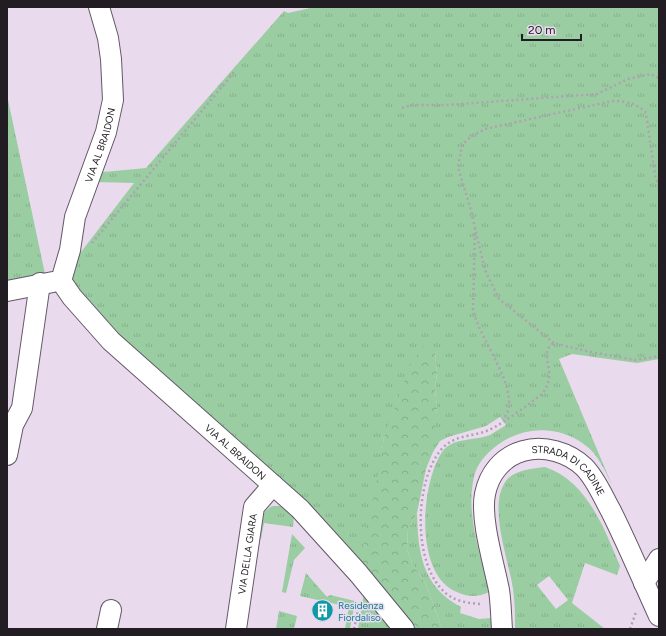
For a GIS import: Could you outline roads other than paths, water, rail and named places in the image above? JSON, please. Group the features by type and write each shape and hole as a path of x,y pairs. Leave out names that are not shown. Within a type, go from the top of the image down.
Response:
{"street":[{"name":"VIA AL BRAIDON","path":"99,7 108,38 112,59 113,100 106,132 75,217 70,250 60,281 72,297 111,341 300,509 358,573 404,629"},
{"path":"7,291 40,283 60,281"},
{"path":"7,455 13,425 22,408 40,283"},
{"name":"STRADA DI CADINE","path":"502,629 499,592 484,514 485,496 490,478 499,465 515,454 531,449 562,452 573,458 585,468 604,497 659,616"},
{"name":"VIA DELLA GIARA","path":"236,629 254,507 272,485"},
{"path":"644,583 659,559"},
{"path":"107,629 111,610"}],"place":[{"name":"Residenza Fiordaliso","path":"323,611"}]}
